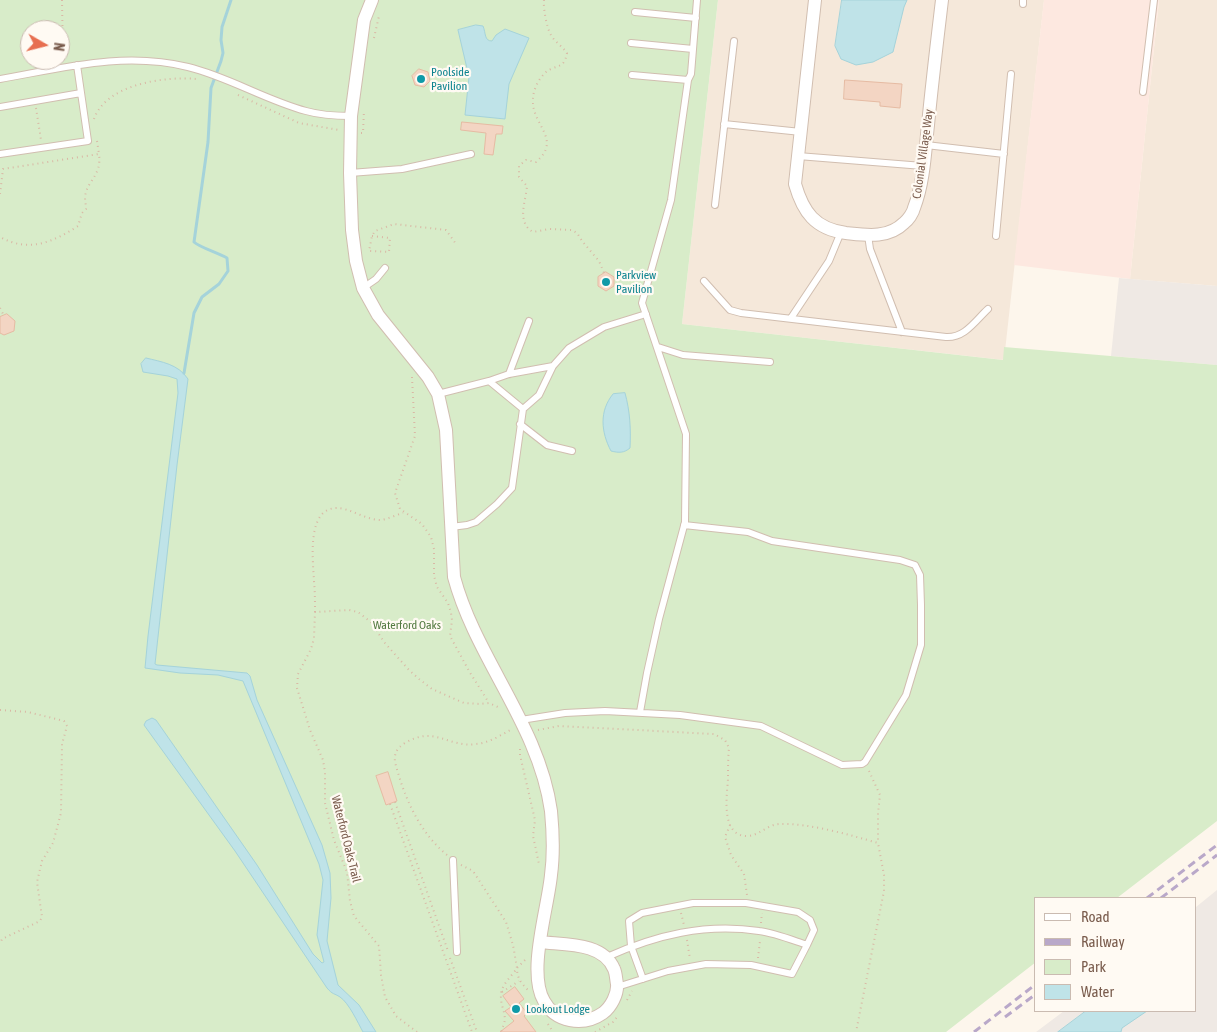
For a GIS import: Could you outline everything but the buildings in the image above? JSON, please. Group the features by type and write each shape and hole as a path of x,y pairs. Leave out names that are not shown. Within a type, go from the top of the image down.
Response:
{"street":[{"path":"372,0 364,20 351,116 350,173 352,230 356,261 364,288 378,315 428,377 438,394 446,430 454,577 458,594 468,619 541,769 547,791 553,843 552,874 540,942 537,969 539,991 544,1002 558,1017 567,1020 590,1019 601,1014 614,1001 618,988 614,969 607,957 598,951 580,946 540,942"},
{"name":"Colonial Village Way","path":"815,0 795,184 804,208 812,218 824,227 841,232 874,236 887,233 903,224 914,210 926,145 942,0"}],"lane":[{"path":"640,712 659,619 684,525 686,434 642,303 670,200 688,80 691,74 697,0"},
{"path":"1143,92 1154,0"},
{"path":"635,12 696,18"},
{"path":"715,205 734,41"},
{"path":"631,43 693,49"},
{"path":"70,66 100,61 154,60 189,67 306,111 323,115 351,116"},
{"path":"0,154 88,141 77,65"},
{"path":"0,79 47,70"},
{"path":"996,236 1011,74"},
{"path":"632,76 688,80"},
{"path":"0,107 81,93"},
{"path":"724,124 801,132"},
{"path":"926,145 1004,154"},
{"path":"350,173 402,170 471,154"},
{"path":"798,156 923,166"},
{"path":"791,318 829,261 841,232"},
{"path":"868,235 875,264 902,332"},
{"path":"364,288 376,279 385,268"},
{"path":"704,281 730,310 902,332 956,337 965,332 988,309"},
{"path":"451,527 476,522 512,488 523,409 539,395 553,366 569,348 604,327 646,314"},
{"path":"509,374 529,321"},
{"path":"658,347 683,355 770,362"},
{"path":"438,394 489,382 509,374 553,366"},
{"path":"489,382 523,409"},
{"path":"520,424 548,446 572,451"},
{"path":"518,723 565,713 605,711 680,715 762,726 842,765 862,764 865,762 906,695 921,645 922,605 920,575 915,565 900,560 772,541 748,532 684,525"},
{"path":"453,860 457,952"},
{"path":"618,988 668,971 706,964 751,965 792,974 814,930 810,920 798,912 746,903 694,903 642,913 629,921 632,946 643,979"},
{"path":"607,957 632,946 685,930 760,931 807,945"}],"path":[{"path":"62,0 62,20"},
{"path":"544,0 543,6 551,36 567,53 566,60 561,66 545,72 533,93 534,112 546,133 548,143 544,155 536,162 526,160 519,166 520,177 527,186 523,212 524,221 526,226 533,232 549,229 577,232 599,261 604,273"},
{"path":"94,122 102,106 116,94 127,89 168,78 204,81"},
{"path":"232,92 299,123 342,131"},
{"path":"35,101 44,163"},
{"path":"0,237 16,243 37,245 53,241 78,226 82,213 86,210 86,191 101,164 96,138"},
{"path":"0,194 3,169 99,154"},
{"path":"372,236 390,238 389,252 369,251 372,236 375,231 394,224 446,230 456,244"},
{"path":"0,308 3,314"},
{"path":"412,374 415,436 395,492 397,502 403,512 422,524 431,537 434,549 434,576 437,587 448,602 451,613 450,636 482,694 489,703 502,709"},
{"name":"Waterford Oaks Trail","path":"403,512 382,520 334,508 318,519 314,528 312,560 315,583 314,638 311,649 298,674 297,688 310,730 323,760 325,803 334,840 347,872 354,916 379,946 385,997 396,1016 417,1032"},
{"path":"314,612 349,610 358,612 372,623 384,642 414,674 432,689 464,703 489,703"},
{"path":"0,710 28,712 64,721 67,726 62,744 61,813 53,843 42,861 37,882 42,917 40,921 2,939 0,944"},
{"path":"518,723 489,741 475,745 429,735 419,736 397,750 395,762 409,803 423,830 434,844 453,860 473,871 506,922 513,945 519,981 531,993"},
{"path":"540,866 533,836 535,820 520,748 533,731 559,726 714,734 725,740 729,748 726,804 730,825 734,830 744,836 756,834 778,823 812,827 878,843"},
{"path":"856,1032 884,891 884,875 878,843 880,795 865,762"},
{"path":"394,802 477,1032"},
{"path":"390,804 472,1032"},
{"path":"730,825 725,837 731,855 744,874 746,903"},
{"path":"502,1032 505,1015 501,993 502,988 526,959"},
{"path":"501,993 519,981"},
{"path":"545,1019 553,1032"}],"shaded area":[{"path":"718,0 1044,0 1004,360 682,324"},
{"path":"1044,0 1159,0 1130,279 1014,265"},
{"path":"1159,0 1217,0 1217,286 1130,279"},
{"path":"1119,278 1217,286 1217,365 1111,356"},
{"path":"1217,890 1217,1032 1036,1032 1063,1012 1197,1012 1197,906"}],"green space":[{"name":"Waterford Oaks","path":"0,0 718,0 682,324 1003,360 1004,347 1217,365 1217,821 1118,897 1034,897 1034,964 946,1032 0,1032"}],"water":[{"path":"842,0 907,0 893,52 873,62 856,65 841,59 835,46"},
{"path":"476,25 483,26 486,38 489,41 492,41 496,35 505,29 529,38 509,84 505,119 465,115 469,77 458,30"},
{"path":"146,358 164,362 175,367 188,379 155,664 247,673 250,676 257,700 322,845 330,873 331,898 327,941 338,985 359,1005 376,1032 363,1032 347,1004 327,988 235,851 144,725 146,721 152,718 156,720 257,865 313,954 322,963 324,962 317,935 323,880 319,864 243,681 218,675 180,673 145,668 178,393 177,379 143,372 141,364"},
{"path":"625,393 630,420 630,448 623,452 614,452 611,451 605,436 603,422 605,407 613,394"},
{"path":"1085,1012 1146,1012 1122,1028 1121,1032 1058,1032"}],"waterway":[{"path":"184,373 194,313 202,297 219,284 228,271 227,258 194,242 208,142 211,88 223,53 222,27 231,0"}],"railway":[{"path":"1148,897 1217,845"},
{"path":"1162,897 1217,855"},
{"path":"974,1032 1034,986"},
{"path":"1005,1017 1034,995"}],"place":[{"name":"Poolside Pavilion","path":"421,79"},
{"name":"Parkview Pavilion","path":"606,282"},
{"name":"Lookout Lodge","path":"516,1009"}]}
